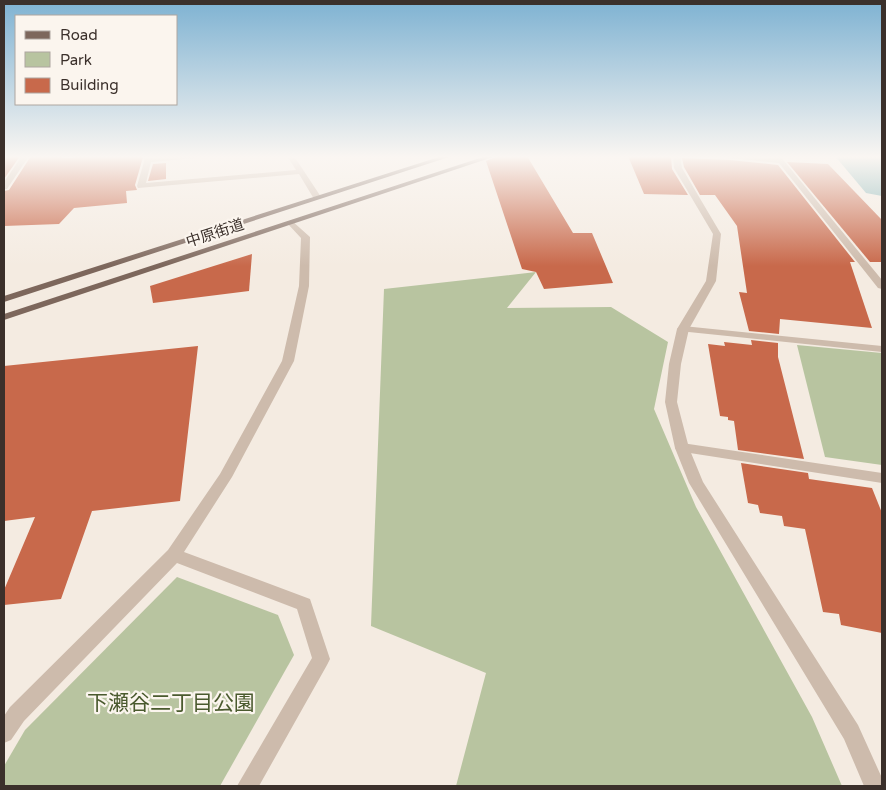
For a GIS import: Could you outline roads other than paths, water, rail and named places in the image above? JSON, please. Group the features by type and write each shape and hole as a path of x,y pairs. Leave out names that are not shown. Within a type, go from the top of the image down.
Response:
{"main road":[{"name":"中原街道","path":"4,299 329,193"},
{"name":"中原街道","path":"4,317 381,193"}],"street":[{"path":"314,193 316,197"},
{"path":"693,193 718,234 711,281 683,329 675,364 671,402 682,448 696,483 851,732 875,786"},
{"path":"807,193 882,286"},
{"path":"4,733 17,714 174,554 225,477 288,361 304,286 306,237 291,223"},
{"path":"683,329 882,349"},
{"path":"682,448 882,478"},
{"path":"174,554 304,604 321,659 247,786"}],"park label":[{"name":"下瀬谷二丁目公園","path":"171,703"}]}
